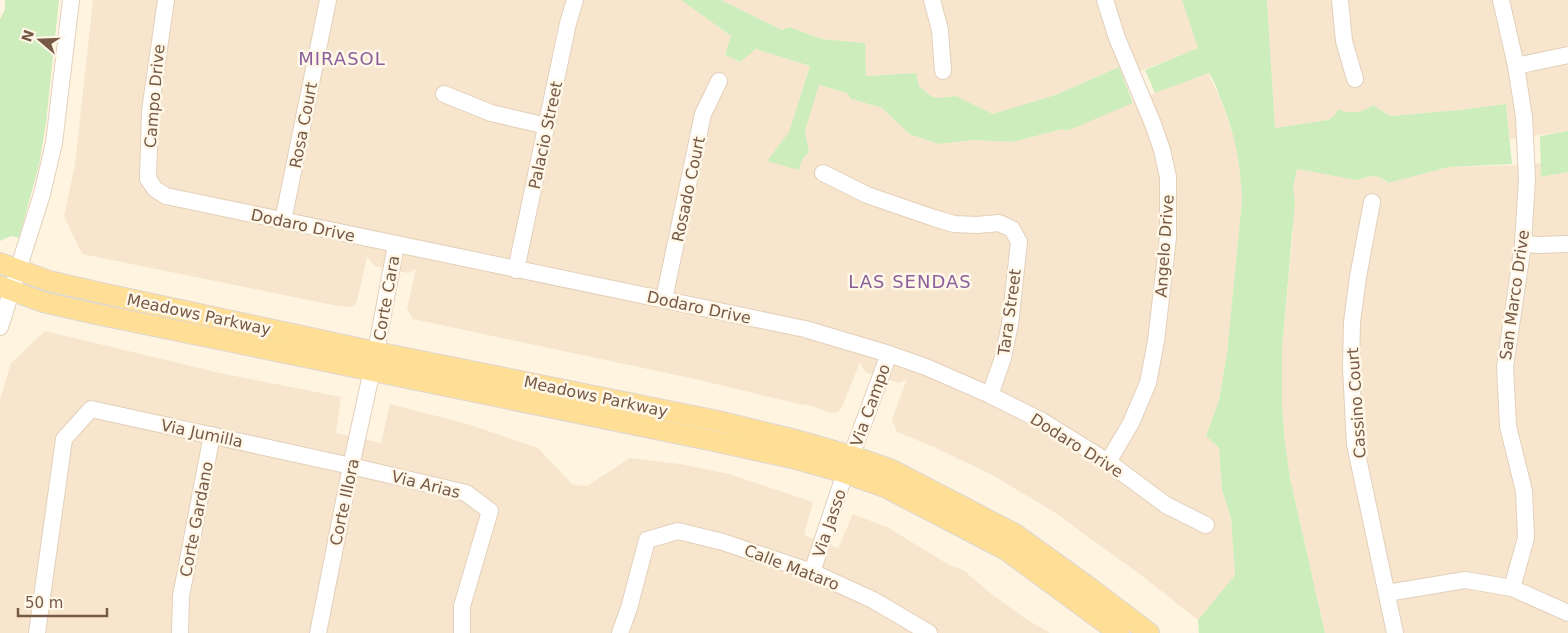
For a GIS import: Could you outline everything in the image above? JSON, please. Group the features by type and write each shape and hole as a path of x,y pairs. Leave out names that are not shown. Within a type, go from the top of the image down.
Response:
{"main road":[{"name":"Meadows Parkway","path":"9,267 49,281 374,361"},
{"name":"Meadows Parkway","path":"6,288 44,302 96,314 718,422 796,440 848,465 885,488 1006,550 1118,633"},
{"name":"Meadows Parkway","path":"848,465 892,470 1015,534 1148,633"}],"street":[{"path":"0,327 9,267 42,194 54,143 71,0"},
{"name":"Campo Drive","path":"155,189 148,179 150,111 166,0"},
{"name":"Rosa Court","path":"283,221 328,0"},
{"name":"Palacio Street","path":"516,270 568,23 575,0"},
{"path":"932,0 940,30 943,71"},
{"name":"Angelo Drive","path":"1105,0 1117,38 1156,133 1168,177 1168,237 1156,341 1148,383 1131,423 1108,462"},
{"path":"1340,0 1344,42 1355,79"},
{"name":"San Marco Drive","path":"1501,0 1516,66 1524,117 1526,172 1523,244 1505,367 1508,426 1524,491 1526,538 1512,588"},
{"path":"1516,66 1568,55"},
{"name":"Rosado Court","path":"664,299 704,114 719,81"},
{"path":"444,94 491,114 547,126"},
{"name":"Tara Street","path":"823,173 866,195 954,224 977,225 999,223 1012,229 1019,242 1010,324 1003,358 990,395"},
{"name":"Dodaro Drive","path":"155,189 166,196 805,329 889,354 926,367 990,395 1042,422 1108,462 1166,504 1206,525"},
{"name":"Cassino Court","path":"1372,202 1352,322 1351,368 1355,444 1395,633"},
{"path":"1523,244 1568,244"},
{"name":"Corte Cara","path":"374,361 396,245"},
{"name":"Via Campo","path":"848,465 889,354"},
{"name":"Corte Illora","path":"318,633 374,361"},
{"name":"Via Jumilla","path":"37,633 64,439 91,409 351,466"},
{"name":"Corte Gardano","path":"180,633 181,596 212,435"},
{"name":"Via Jasso","path":"812,572 848,465"},
{"name":"Via Arias","path":"351,466 466,492 490,511 462,606 462,633"},
{"name":"Calle Mataro","path":"620,633 629,608 647,540 678,531 723,542 812,572 874,600 929,633"},
{"path":"1387,593 1465,580 1512,588 1568,614"}],"shaded area":[{"name":"LAS SENDAS","path":"93,0 681,0 731,36 725,55 740,62 756,49 810,66 789,132 768,161 799,169 802,160 809,152 805,131 819,85 847,93 851,99 882,108 909,134 939,144 973,140 1013,142 1062,129 1067,131 1155,93 1208,73 1222,103 1235,141 1241,179 1242,200 1227,353 1219,400 1206,436 1219,448 1222,490 1231,518 1235,575 1198,620 1141,575 1054,512 994,476 934,447 897,432 892,419 907,379 899,383 865,372 860,362 842,407 837,412 832,413 806,404 803,405 695,379 413,319 407,309 416,269 408,273 375,266 367,257 357,301 355,305 350,307 82,254 64,216 75,165"},
{"path":"721,0 1182,0 1198,48 1123,78 1119,67 1055,95 993,114 956,96 938,98 931,96 919,86 915,73 866,76 864,43 822,39 789,27 782,30"},
{"path":"1267,0 1568,0 1568,131 1510,139 1506,104 1390,116 1365,110 1359,113 1345,112 1328,120 1275,128"},
{"path":"1541,163 1542,177 1568,172 1568,633 1325,633 1290,478 1282,406 1282,349 1293,233 1293,188 1297,168 1357,180 1364,177 1378,176 1388,183 1449,167"},
{"path":"45,331 220,373 341,397 336,433 381,443 390,404 471,425 538,448 573,485 587,486 630,458 680,464 729,474 813,502 804,535 838,548 853,514 889,528 949,565 963,570 994,596 1026,619 1050,633 0,633 0,400 11,363"}],"green space":[{"path":"5,0 59,0 46,123 39,165 19,238 11,236 0,241 0,19 5,10"},
{"path":"681,0 721,0 782,30 789,27 822,39 865,43 866,76 916,73 919,86 931,96 938,98 956,96 993,114 1055,95 1119,67 1133,103 1067,131 1062,129 1013,142 973,140 939,144 909,134 882,108 851,99 847,93 819,85 805,131 809,152 802,160 799,170 767,161 789,132 810,66 756,49 740,62 725,55 731,36"},
{"path":"1182,0 1267,0 1275,128 1328,120 1339,109 1356,112 1373,105 1390,116 1506,104 1512,164 1449,167 1388,183 1377,177 1357,180 1297,169 1293,188 1295,202 1282,349 1282,406 1290,478 1325,633 1199,633 1198,620 1235,575 1231,518 1222,490 1219,448 1206,436 1219,400 1227,353 1242,200 1240,173 1233,135 1217,88 1209,73 1155,93 1145,70 1198,48"},
{"path":"1568,131 1568,172 1541,177 1540,136"}],"district":[{"name":"MIRASOL","path":"342,59"},
{"name":"LAS SENDAS","path":"910,282"}]}
